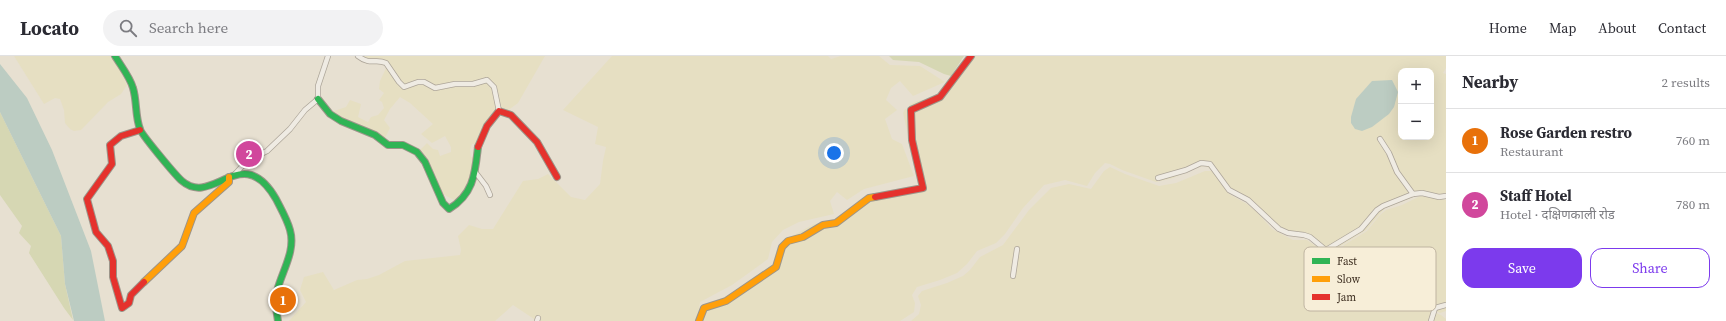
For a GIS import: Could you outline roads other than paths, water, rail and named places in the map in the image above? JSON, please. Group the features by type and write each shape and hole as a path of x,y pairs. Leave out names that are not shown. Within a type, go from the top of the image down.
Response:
{"street":[{"path":"115,56 134,87 136,114 140,130 161,158 182,182 193,189 207,187 235,174 247,161 267,151 318,99"},
{"path":"328,56 318,86 318,99 330,114 341,121 375,135 388,145 403,144 417,152 425,162 443,203 449,209 458,203 476,173 479,143 486,127 499,111"},
{"path":"358,56 366,61 383,61 386,63 404,87 418,82 424,82 435,88 455,84 473,84 487,80 494,87 499,111"},
{"path":"699,321 704,308 726,301 776,267 782,247 788,241 804,236 823,225 836,222 869,198 923,188 917,168 910,124 911,110 940,97 971,56"},
{"path":"499,111 511,115 529,132 543,151 557,177"},
{"path":"140,130 121,136 110,144 112,164 87,199 96,232 108,246 113,261 113,277 122,308 129,303 130,295 182,246 194,213 229,182 229,177"},
{"path":"1380,139 1389,153 1397,172 1412,194"},
{"path":"1158,178 1186,170 1201,163 1210,164 1229,190 1248,200 1279,229 1288,233 1310,237 1322,247"},
{"path":"476,173 486,186 490,195"},
{"path":"235,174 253,175 259,178 266,185 277,203 291,234 290,249 277,292 278,321"},
{"path":"1331,247 1361,228 1377,210 1383,206 1412,194 1422,193 1446,196"},
{"path":"1013,276 1017,249"},
{"path":"1431,321 1434,311"}],"place":[{"name":"Staff Hotel","path":"249,154"},
{"name":"Rose Garden restro","path":"283,300"}]}
